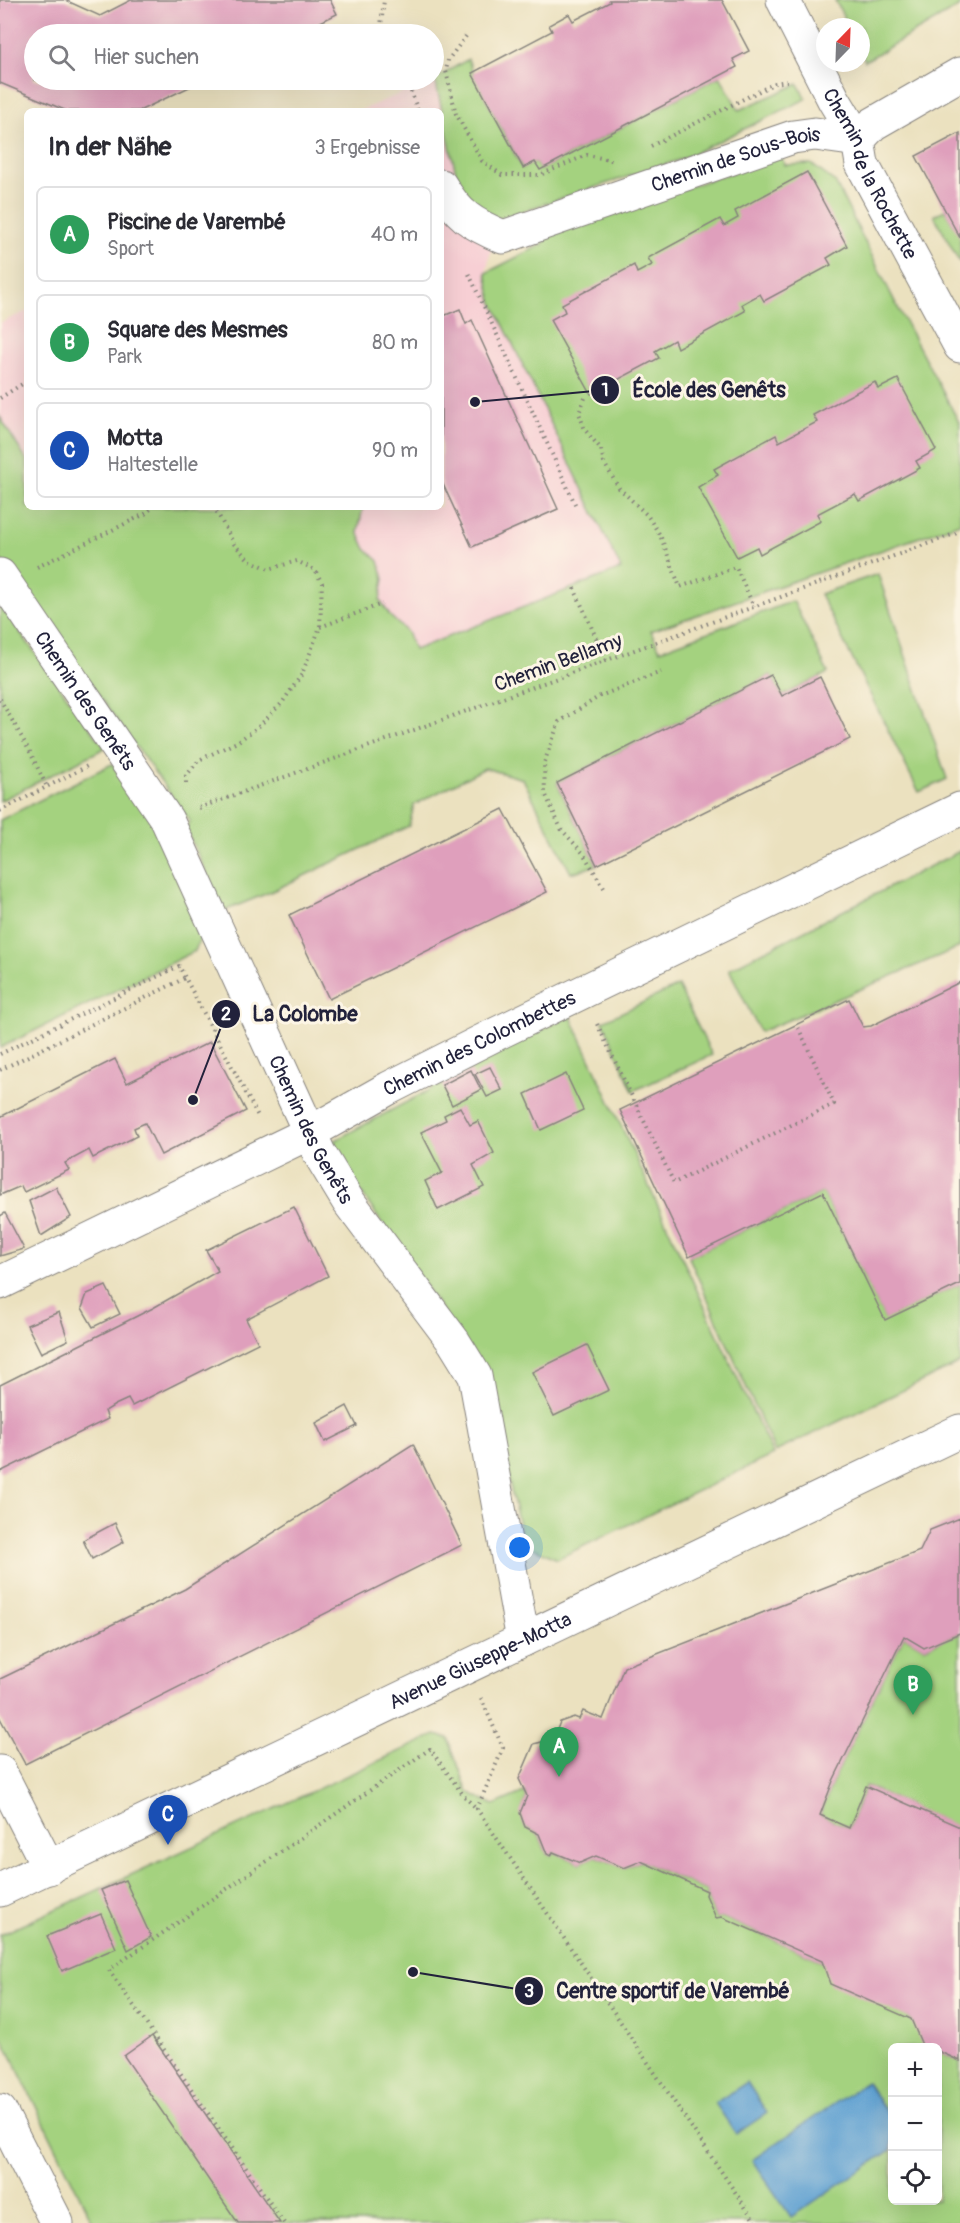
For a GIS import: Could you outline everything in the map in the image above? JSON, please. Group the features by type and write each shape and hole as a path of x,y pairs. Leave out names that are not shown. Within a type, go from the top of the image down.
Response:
{"street":[{"name":"Chemin de la Rochette","path":"783,0 821,76 858,140 862,164 960,346"},
{"path":"858,140 873,124 960,74"},
{"name":"Chemin de Sous-Bois","path":"444,191 451,203 476,226 503,237 793,137 815,134 858,140"},
{"name":"Chemin des Genêts","path":"3,578 119,749 175,817 319,1153 348,1201 454,1342 475,1376 524,1640"},
{"name":"Chemin des Colombettes","path":"0,1283 310,1132 483,1040 960,809"},
{"name":"Avenue Giuseppe-Motta","path":"0,1890 960,1431"},
{"path":"0,1772 49,1868"},
{"path":"0,2111 57,2223"}],"path":[{"path":"381,24 384,0"},
{"path":"466,36 448,60 446,71 456,114 482,160 502,175 540,176 587,155 622,162"},
{"path":"642,151 775,83 821,76"},
{"path":"411,90 417,108"},
{"path":"469,274 576,506"},
{"path":"0,398 24,383"},
{"path":"585,398 579,412 585,430 601,449 604,463 619,488 647,515 660,534 680,587 736,567 754,607"},
{"path":"3,578 150,510"},
{"path":"175,817 186,776 200,760 237,742 258,727 282,703 302,674 320,627 322,583 315,570 297,561 269,569 249,561 234,544 216,510"},
{"name":"Chemin Bellamy","path":"175,817 960,532"},
{"path":"574,588 606,660"},
{"path":"320,627 382,604"},
{"path":"604,888 583,853 561,829 545,793 544,763 559,722 600,696 661,672"},
{"path":"0,699 29,750 47,788"},
{"path":"0,811 119,749"},
{"path":"0,1054 179,966 261,1122"},
{"path":"0,1070 185,978"},
{"path":"596,1020 674,1183 834,1104 797,1026"},
{"path":"477,1809 503,1748 480,1696"},
{"path":"284,2223 110,1970 429,1749 464,1796 477,1809 756,2223"}],"shaded area":[{"path":"409,90 437,90 441,108 366,108"},
{"path":"444,120 457,178 472,207 498,219 486,273 492,301 621,569 414,650 407,632 390,616 380,600 384,579 379,561 366,549 358,532 362,510 444,510"},
{"path":"24,312 24,456 0,417 0,323"}],"green space":[{"path":"835,0 960,0 960,6 870,58 870,18 844,18"},
{"path":"468,59 522,168 535,162 540,170 720,76 739,110 798,84 806,99 682,159 498,219 472,208 457,178 444,120 444,108 441,108 437,90 444,90 444,74"},
{"path":"781,156 785,165 811,164 835,182 899,310 960,424 960,523 651,631 660,650 793,601 828,673 782,696 771,675 557,783 597,865 571,873 523,779 485,768 414,805 409,826 268,893 224,911 186,829 190,821 0,559 0,417 24,456 24,510 362,510 358,532 366,549 379,561 384,579 380,600 390,616 407,632 414,650 621,569 492,301 486,273 543,244 548,234"},
{"path":"945,210 960,235 960,263 934,215"},
{"path":"878,574 947,779 919,792 820,594"},
{"path":"0,605 105,748 0,801"},
{"path":"112,764 156,824 205,926 195,951 0,1048 0,820"},
{"path":"960,851 960,947 760,1032 729,969"},
{"path":"678,986 712,1055 633,1091 603,1021"},
{"path":"570,1015 773,1455 557,1559 523,1543 485,1374 328,1144"},
{"path":"823,1192 885,1319 960,1284 960,1363 775,1452 689,1257"},
{"path":"960,1633 960,1828 866,1786 849,1828 820,1815 833,1781 904,1636 924,1648"},
{"path":"435,1735 448,1738 468,1792 494,1805 524,1792 527,1796 521,1813 525,1827 539,1834 547,1854 551,1856 553,1852 580,1863 596,1856 624,1868 641,1861 707,1891 706,1895 716,1918 722,1917 822,1961 911,2019 926,2043 888,2043 888,2114 867,2083 791,2217 888,2152 888,2205 942,2205 942,2053 960,2061 960,2223 93,2223 0,2033 0,1935"}],"water":[{"path":"747,2082 767,2113 736,2134 715,2103"},
{"path":"866,2082 888,2114 888,2152 791,2217 752,2160"}],"building":[{"path":"0,0 65,0 100,16 131,0 330,0 337,14 316,24 24,24 24,90 183,90 145,108 60,108 0,83"},
{"path":"609,0 722,0 749,51 733,59 737,67 540,170 535,162 523,168 472,73 552,31 549,25 569,14 573,21 610,2"},
{"path":"960,133 960,238 916,156"},
{"path":"807,172 847,246 827,258 831,265 764,301 760,294 742,304 745,311 677,348 674,340 655,351 659,358 591,394 550,320 565,312 562,304 634,265 637,273 652,265 648,258 720,219 724,226 738,218 735,211"},
{"path":"460,309 466,324 472,320 558,509 472,547 444,486 444,316"},
{"path":"898,379 936,450 916,461 920,468 859,501 855,494 817,514 821,521 760,554 757,547 737,557 698,487 718,475 714,469 776,435 779,442 817,422 813,415 875,382 878,389"},
{"path":"771,675 782,696 820,677 850,739 597,865 557,783"},
{"path":"503,809 547,892 329,999 289,915"},
{"path":"960,982 960,1284 885,1320 823,1192 689,1257 620,1110 849,999 863,1027 871,1026"},
{"path":"210,1042 246,1111 161,1155 145,1123 134,1128 137,1136 93,1158 89,1150 65,1163 69,1170 24,1192 21,1186 0,1195 0,1117 115,1059 127,1083"},
{"path":"490,1067 502,1090 487,1097 475,1074"},
{"path":"471,1070 481,1090 452,1105 442,1085"},
{"path":"566,1074 583,1110 541,1130 525,1094"},
{"path":"460,1107 470,1125 478,1121 494,1153 473,1165 484,1187 438,1210 425,1181 442,1173 421,1132 446,1120 444,1115"},
{"path":"56,1187 71,1217 41,1236 29,1201"},
{"path":"294,1207 328,1276 246,1319 258,1343 132,1406 128,1399 115,1405 105,1411 108,1419 0,1472 0,1385 153,1308 218,1271 206,1250"},
{"path":"5,1213 24,1249 0,1256 0,1216"},
{"path":"106,1286 120,1314 93,1327 82,1308 87,1294"},
{"path":"59,1312 68,1340 41,1353 27,1325"},
{"path":"587,1345 609,1390 554,1416 532,1372"},
{"path":"347,1406 357,1426 325,1442 316,1423"},
{"path":"413,1444 462,1545 25,1764 0,1718 0,1679 185,1589"},
{"path":"960,1518 960,1633 924,1648 904,1636 833,1781 820,1815 849,1828 866,1786 960,1827 960,2061 942,2053 942,2043 921,2043 911,2019 830,1984 822,1961 722,1917 716,1918 706,1895 707,1891 641,1861 624,1868 596,1856 580,1863 553,1852 551,1856 547,1854 539,1834 525,1827 520,1813 527,1796 519,1779 534,1744 553,1739 560,1722 574,1717 579,1719 583,1711 603,1719 624,1667 920,1551 930,1530"},
{"path":"115,1523 124,1542 92,1559 83,1540"},
{"path":"125,1880 151,1937 128,1950 101,1890"},
{"path":"101,1914 116,1948 62,1971 47,1936"},
{"path":"152,2036 280,2223 238,2223 124,2056"}],"place":[{"name":"École des Genêts","path":"475,402"},
{"name":"La Colombe","path":"193,1100"},
{"name":"Square des Mesmes","path":"913,1715"},
{"name":"Piscine de Varembé","path":"559,1777"},
{"name":"Motta","path":"168,1845"},
{"name":"Centre sportif de Varembé","path":"413,1972"}]}
